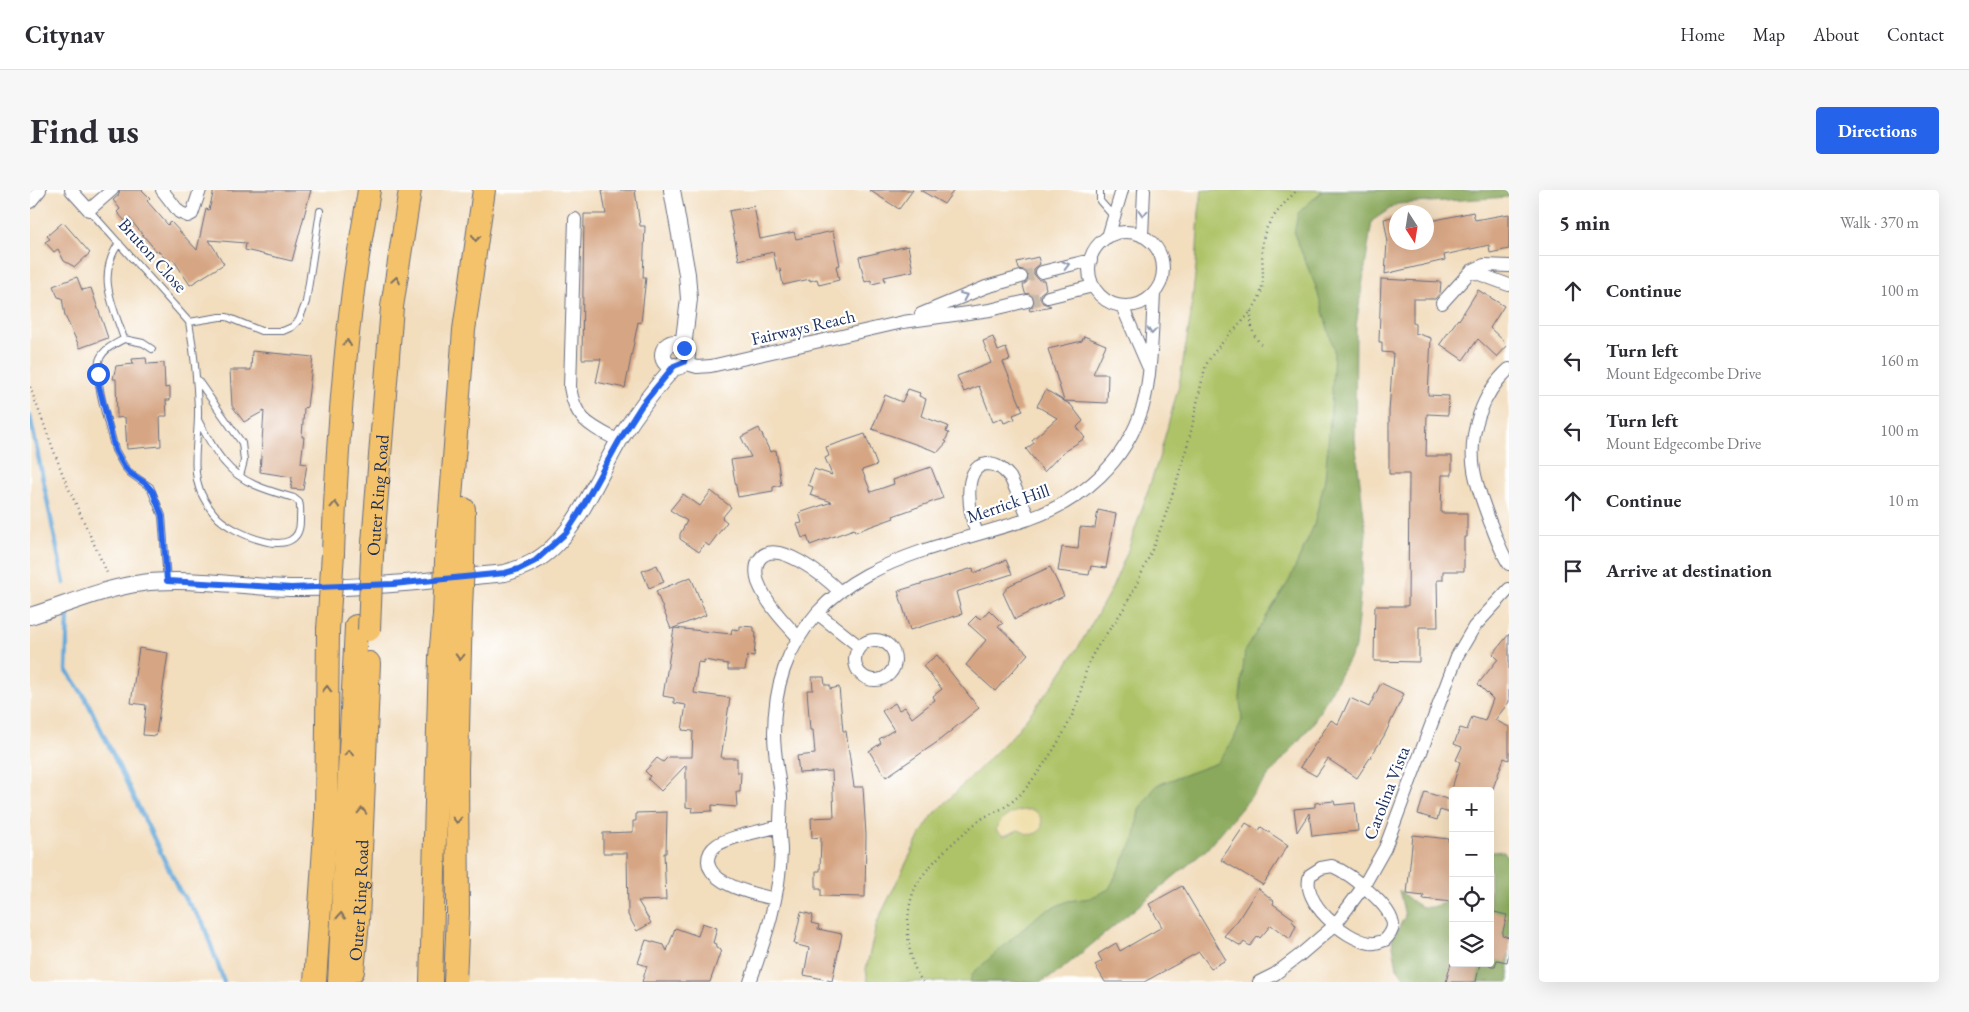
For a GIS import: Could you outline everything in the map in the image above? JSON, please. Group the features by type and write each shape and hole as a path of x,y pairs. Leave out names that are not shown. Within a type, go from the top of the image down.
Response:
{"highway":[{"path":"315,982 326,817 328,630 336,459 353,291 369,190"},
{"name":"Outer Ring Road","path":"352,982 358,921 365,554 392,307 410,190"},
{"path":"455,982 458,913 453,612 456,420 464,330 484,190"},
{"path":"430,982 440,657 453,612"},
{"path":"339,982 363,628"},
{"path":"439,982 440,657"}],"street":[{"path":"30,202 40,190"},
{"name":"Bruton Close","path":"71,190 89,210"},
{"path":"89,210 112,190"},
{"path":"162,190 172,205 186,216 192,214 200,196 200,190"},
{"path":"30,616 114,590 167,581 291,588 393,584 505,573 535,561 566,533 619,441 677,356 689,299 687,274 672,190"},
{"path":"1108,237 1125,233 1142,236 1152,242 1159,251 1163,262 1160,284 1154,294 1139,303 1122,306 1105,299 1093,286 1090,273 1091,260 1094,251 1108,237 1122,190"},
{"path":"1142,236 1144,190"},
{"path":"575,219 570,387 572,400 574,408 582,418 599,431 619,441"},
{"path":"1042,272 1091,260"},
{"path":"1442,303 1471,270 1484,265 1509,266"},
{"path":"1471,270 1509,284"},
{"name":"Fairways Reach","path":"903,322 986,287 1022,278"},
{"path":"1048,297 1093,286"},
{"name":"Merrick Hill","path":"750,982 762,950 775,899 781,850 781,799 774,735 776,694 785,664 799,638 817,613 840,592 864,575 903,558 1029,518 1076,496 1094,483 1112,466 1132,434 1143,405 1149,368 1154,294"},
{"name":"Fairways Reach","path":"677,356 711,366 903,322 990,310 1027,301"},
{"path":"1122,306 1149,368"},
{"path":"1509,369 1500,377 1488,394 1474,430 1473,450 1473,468 1477,486 1502,552 1509,564"},
{"path":"977,533 972,523 969,505 970,490 972,474 982,465 994,465 1010,477 1029,518"},
{"path":"799,638 762,591 756,573 756,566 760,558 771,552 780,553 806,564 840,592"},
{"name":"Carolina Vista","path":"1259,982 1274,974 1300,955 1335,924 1363,886 1385,848 1457,656 1474,627 1509,588"},
{"path":"817,613 860,647"},
{"path":"775,899 754,894 720,879 713,874 708,860 709,853 715,846 726,840 780,826"},
{"path":"1332,866 1345,872 1363,886 1386,910 1391,920 1392,928 1385,940 1370,943 1360,940 1335,924 1312,900 1308,888 1310,874 1321,868 1332,866"}],"lane":[{"path":"1100,190 1100,201 1115,218"},
{"name":"Bruton Close","path":"89,210 189,322"},
{"path":"198,420 226,464 240,476 253,485 294,498 299,502 300,527 296,538 282,543 267,542 237,530 218,518 200,492 196,472 198,420 196,362 189,322 227,317 261,331 283,331 292,327 299,320 306,302 320,211"},
{"path":"119,243 110,255 106,273 110,297 124,339"},
{"path":"152,349 143,343 124,339 108,347 98,364 99,386 115,450 130,473 150,488 159,506 162,516 167,581"},
{"path":"197,378 242,443 244,461 240,476"}],"path":[{"path":"923,982 916,971 909,948 909,922 915,889 920,878 937,859 980,821 1006,806 1018,796 1033,779 1065,730 1077,702 1093,654 1112,629 1128,602 1163,524 1190,433 1206,365 1216,349 1252,309 1258,299 1263,283 1262,249 1265,231 1274,216 1297,190"},
{"path":"1252,309 1252,330 1261,344"},
{"path":"30,387 64,478 114,590"}],"green space":[{"path":"1202,190 1408,190 1365,203 1342,422 1272,746 1006,982 868,982 866,969 877,922 920,835 933,815 1014,734 1055,682 1079,646 1112,588 1127,553 1159,458 1179,385 1190,321"},
{"path":"1323,190 1509,190 1509,197 1389,205 1389,209 1372,221 1356,326 1355,440 1366,533 1355,648 1312,725 1206,850 1056,974 1040,982 970,982 972,974 1041,913 1068,901 1090,898 1109,889 1135,837 1139,809 1157,785 1217,763 1233,741 1242,720 1240,698 1245,650 1289,581 1314,525 1325,478 1334,350 1316,287 1294,234 1298,213"},
{"path":"1504,851 1509,861 1509,982 1408,982 1397,968 1392,940 1405,916 1399,890 1413,902 1424,907 1436,906 1449,900 1449,967 1494,967 1494,852"}],"sand":[{"path":"1022,810 1033,810 1039,815 1042,823 1040,830 1037,832 1029,834 1018,830 1004,836 997,832 996,828 999,823 1007,816"}],"building":[{"path":"120,190 142,190 150,198 147,201 168,225 171,222 197,250 206,209 209,210 214,190 311,190 292,261 245,250 246,243 209,240 224,264 190,285 173,259 168,261 156,251 129,218 125,221 117,212 120,209 113,200 118,196"},
{"path":"602,190 635,190 640,226 645,226 643,277 646,277 641,323 638,322 625,388 596,382 601,359 582,359 584,214 606,214"},
{"path":"869,190 913,190 899,209"},
{"path":"920,190 954,190 944,204"},
{"path":"754,206 760,239 794,232 796,239 833,231 840,265 836,266 839,280 819,285 817,279 810,281 810,279 783,285 780,269 777,270 773,252 739,260 729,211"},
{"path":"1473,212 1475,220 1509,214 1509,249 1490,253 1489,245 1444,255 1445,260 1385,274 1388,242 1384,219 1389,218 1389,250 1434,250 1434,220"},
{"path":"63,222 90,253 75,267 64,261 58,249 54,252 45,242 50,239 47,236"},
{"path":"908,246 913,271 884,277 885,281 872,284 871,280 865,282 859,257"},
{"path":"1038,257 1040,264 1034,269 1034,274 1039,280 1044,280 1046,289 1040,294 1040,299 1043,303 1051,306 1030,311 1029,309 1033,306 1035,300 1032,295 1025,293 1023,285 1027,282 1029,275 1026,271 1019,269 1017,262"},
{"path":"77,277 82,290 91,288 108,338 80,348 65,316 62,298 58,297 53,286"},
{"path":"1381,279 1441,282 1440,293 1435,299 1413,299 1415,333 1431,338 1428,395 1449,396 1448,415 1427,414 1426,456 1452,456 1452,475 1442,475 1441,513 1467,513 1467,537 1464,537 1464,571 1443,571 1443,580 1437,580 1438,627 1419,627 1419,662 1374,661 1375,606 1408,606 1409,474 1389,474 1389,412 1393,353 1382,352 1382,342 1379,342"},
{"path":"1478,290 1504,306 1490,328 1508,345 1497,357 1478,339 1463,360 1440,344 1459,320"},
{"path":"1084,336 1106,345 1093,374 1108,374 1107,403 1064,401 1048,349 1082,341"},
{"path":"993,337 998,351 1006,348 1010,360 1003,362 1023,411 1013,415 1015,419 1004,423 1002,418 993,422 979,386 964,392 957,376 991,363 983,341"},
{"path":"252,351 313,357 307,407 304,408 302,437 304,437 301,463 307,464 303,490 291,489 292,477 260,472 264,411 244,422 232,406 230,370 251,370"},
{"path":"146,358 147,364 164,363 165,388 170,387 170,400 166,400 167,416 160,416 161,446 127,449 125,417 117,418 116,379 113,379 116,366 133,364 132,359"},
{"path":"908,389 920,393 919,396 926,399 921,416 948,426 946,432 949,433 945,441 947,442 938,452 872,429 885,395 902,402"},
{"path":"1046,390 1071,405 1083,421 1077,427 1085,438 1062,453 1044,472 1026,449 1034,443 1032,440 1057,418 1037,406"},
{"path":"759,428 770,452 776,450 781,485 773,487 773,491 738,497 731,460 751,457 741,437"},
{"path":"865,434 877,465 862,470 871,492 894,484 893,480 931,467 943,498 855,532 854,529 810,545 807,536 802,538 797,524 802,523 799,513 832,502 810,495 813,487 808,485 814,469 832,475 825,458 829,456 826,447"},
{"path":"711,491 731,507 722,518 727,522 709,546 705,543 699,552 680,539 680,534 687,521 670,510 683,494 700,506"},
{"path":"1098,510 1116,514 1106,568 1091,566 1089,575 1058,571 1062,547 1078,549 1080,527 1095,528"},
{"path":"1006,560 1012,574 956,592 962,614 910,630 898,591 973,568 974,573"},
{"path":"657,565 664,582 649,588 642,571"},
{"path":"1050,567 1064,596 1015,619 1003,593 1010,585"},
{"path":"691,577 706,615 671,629 656,591"},
{"path":"989,610 1003,624 998,626 1028,654 995,691 966,665 986,640 968,624 976,616 981,619"},
{"path":"740,626 754,627 754,632 756,633 754,656 748,655 745,670 728,670 728,664 704,660 704,663 698,662 694,693 730,698 721,758 737,758 737,772 741,772 740,792 736,792 737,807 712,805 712,811 692,812 693,808 686,807 686,765 661,791 648,779 650,776 645,771 657,758 663,762 668,757 692,757 693,731 682,730 686,705 674,703 674,698 663,696 674,628 731,634 732,629 740,630"},
{"path":"1509,634 1509,702 1495,720 1509,727 1509,760 1504,758 1493,787 1452,787 1460,762 1456,760 1462,747 1454,744 1460,728 1467,730 1472,717 1485,721 1493,699 1478,684 1498,659 1493,654"},
{"path":"139,648 168,653 156,736 143,735 146,705 131,703"},
{"path":"937,655 979,708 936,743 886,777 869,751 881,743 879,739 894,730 882,711 895,703 899,710 905,707 912,718 935,700 933,696 942,689 923,666"},
{"path":"812,677 824,677 825,685 830,685 830,689 839,687 843,731 846,731 854,787 863,787 866,835 865,897 821,896 821,889 816,889 816,871 820,871 821,837 812,838 811,818 834,817 832,771 799,773 797,756 815,754 813,730 810,730 807,690 813,690"},
{"path":"1381,683 1404,694 1384,736 1357,778 1328,759 1316,776 1300,767 1331,720 1338,724 1350,698 1369,707"},
{"path":"1425,792 1449,800 1449,813 1440,810 1437,820 1418,814"},
{"path":"1334,801 1335,805 1355,803 1358,831 1312,836 1309,813 1297,832 1294,809 1315,807 1315,803"},
{"path":"667,812 666,853 664,853 666,900 638,901 651,923 637,931 628,915 627,853 603,853 603,833 633,832 633,821 636,821 636,813"},
{"path":"1246,823 1259,831 1261,827 1288,845 1263,885 1221,860"},
{"path":"1413,835 1449,839 1449,902 1423,899 1424,896 1407,894"},
{"path":"1182,886 1226,960 1211,968 1199,952 1144,982 1105,982 1095,965 1102,961 1098,954 1116,943 1120,951 1162,927 1149,904"},
{"path":"1258,888 1274,901 1273,904 1294,919 1292,921 1296,926 1290,939 1271,925 1250,946 1244,942 1241,946 1224,936 1238,920"},
{"path":"801,912 813,915 811,923 819,925 818,929 842,934 832,981 804,975 809,948 794,944"},
{"path":"1494,912 1507,915 1502,935 1509,937 1507,962 1497,960 1495,966"},
{"path":"702,923 717,928 713,943 717,944 716,948 721,950 710,982 642,982 647,966 638,963 646,940 664,945 667,951 675,928 698,936"},
{"path":"1450,967 1479,967 1476,982 1446,982"}],"waterway":[{"path":"30,416 64,583"},
{"path":"68,616 66,670 86,699 179,890 203,923 224,982"}],"tunnel":[{"path":"1021,277 1042,272"},
{"path":"1027,301 1048,297"}],"route":[{"path":"98,374 99,386 115,450 130,473 150,488 159,506 162,516 167,581 291,588 393,584 505,573 535,561 566,533 642,405 674,366 680,365 686,359 684,348"}]}
